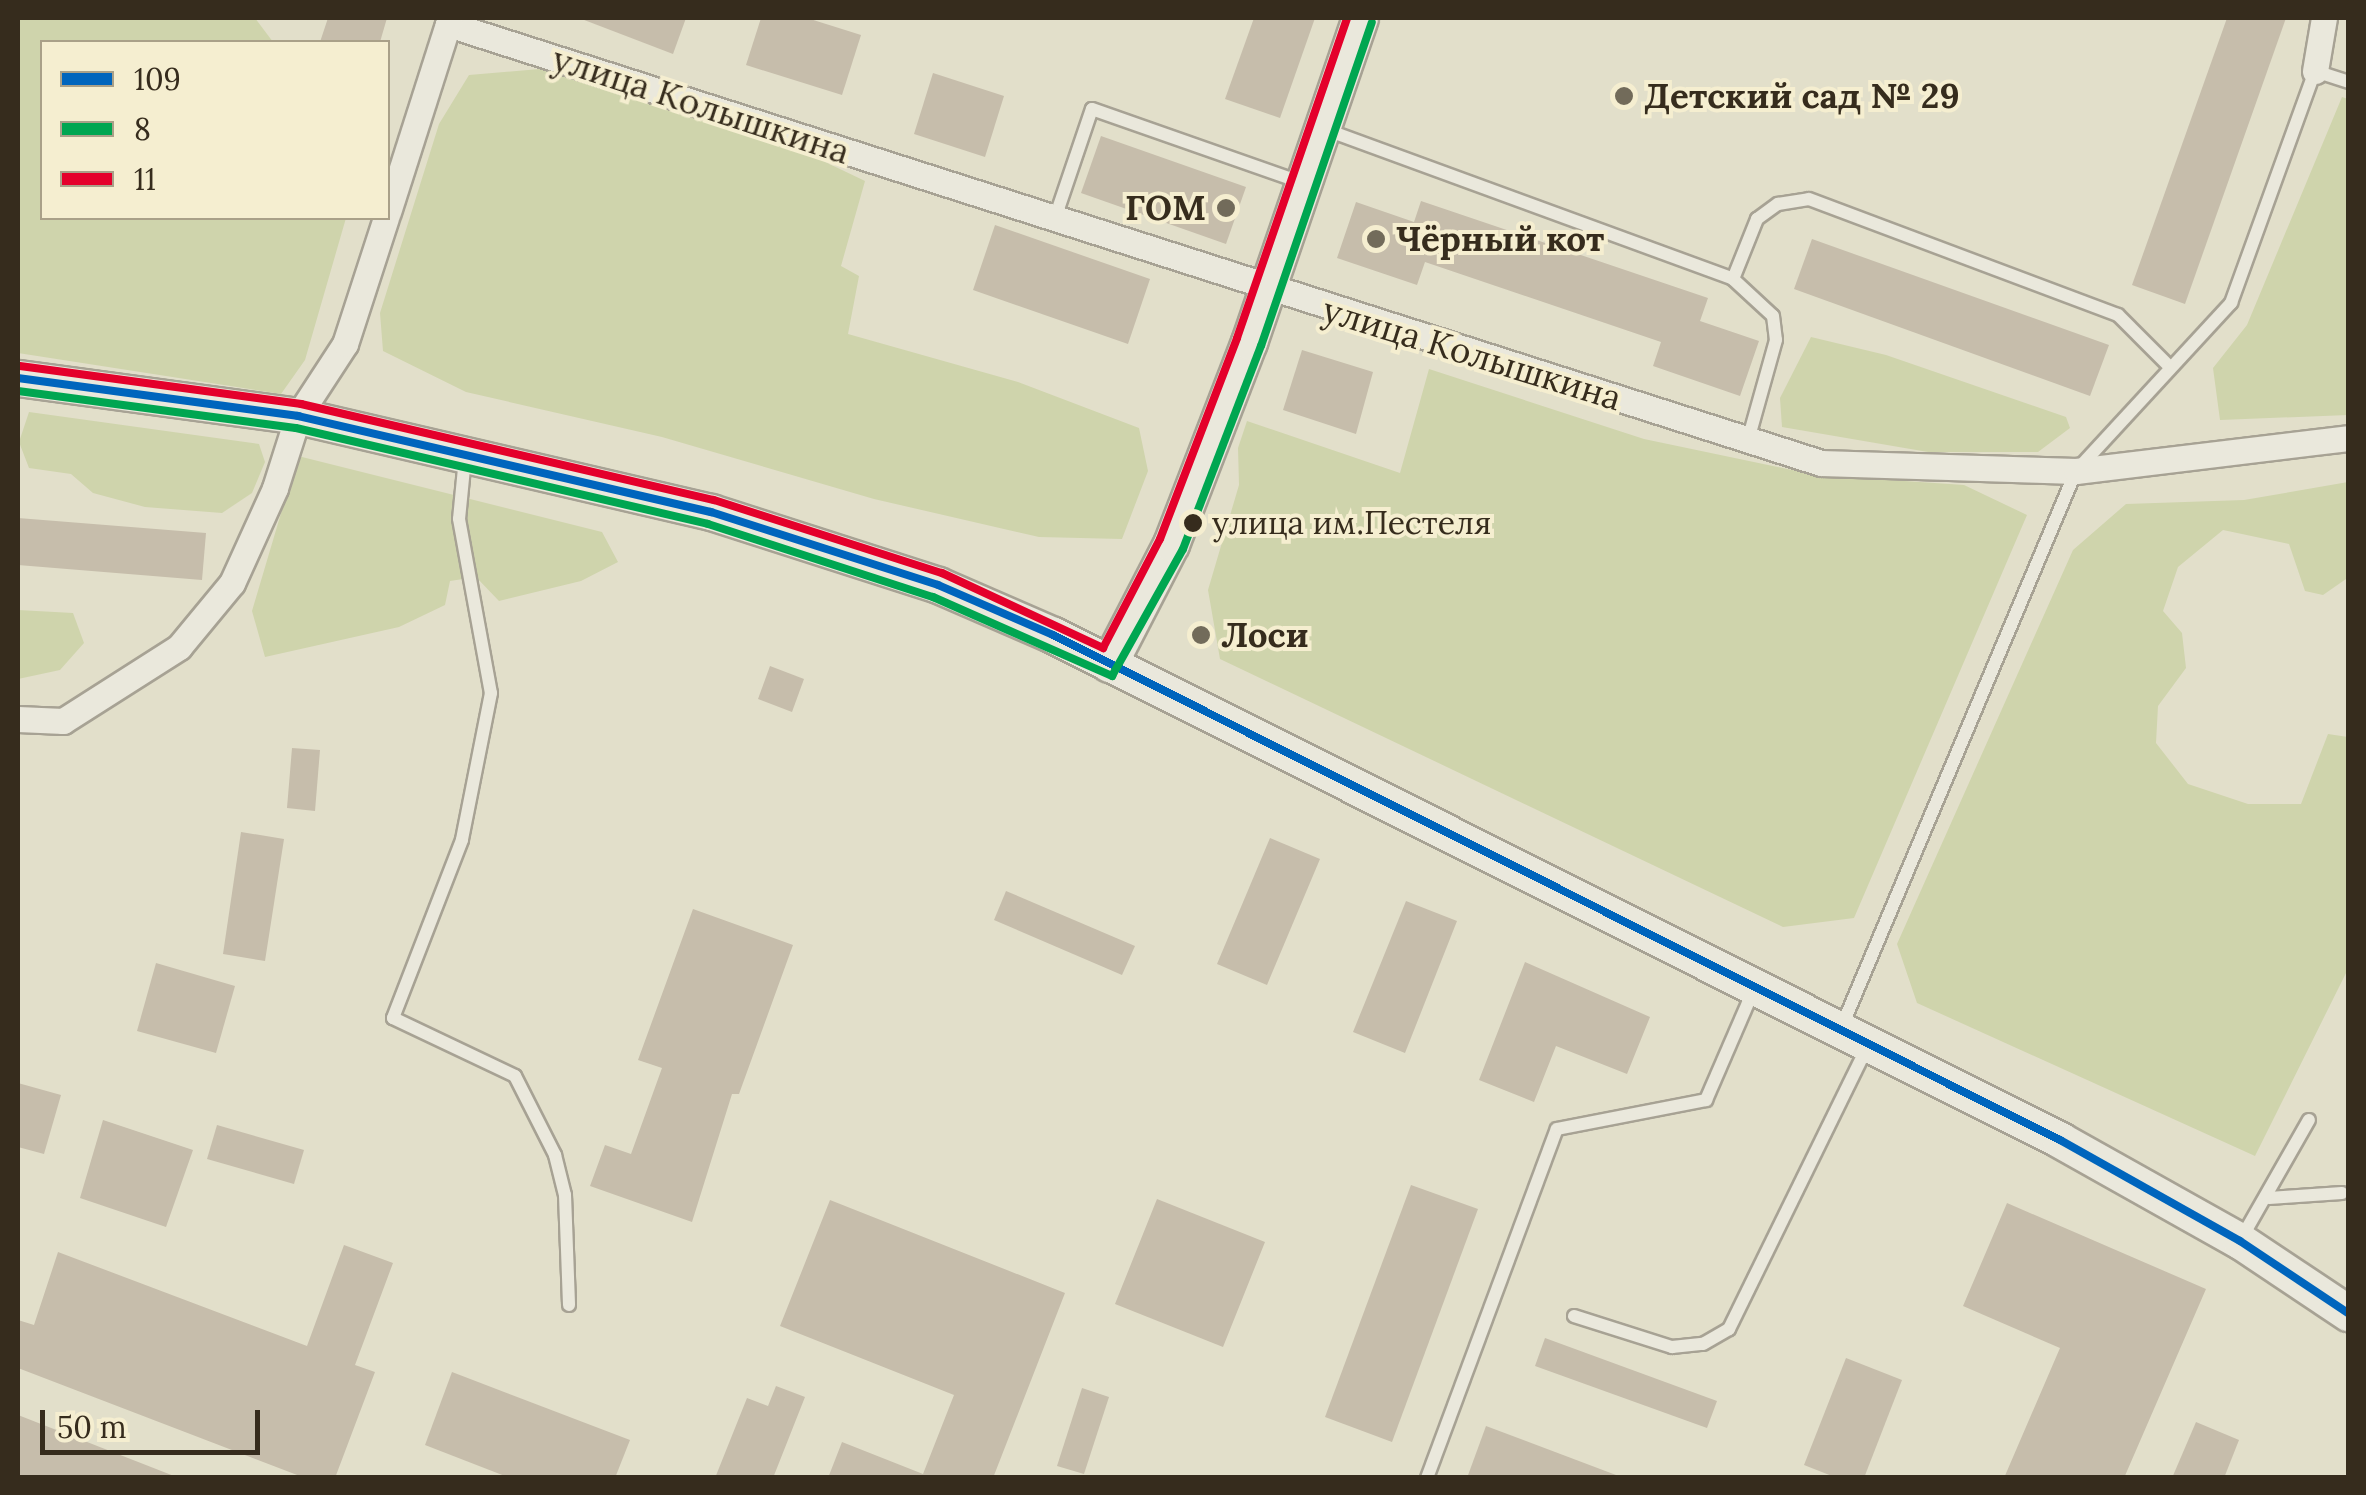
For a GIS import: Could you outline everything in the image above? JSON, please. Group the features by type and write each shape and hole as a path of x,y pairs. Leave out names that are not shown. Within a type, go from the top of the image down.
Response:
{"main road":[{"path":"1109,664 1171,544 1267,290 1360,18"},
{"path":"18,378 298,416 814,542 938,585 1109,664 1855,1036 2240,1241 2348,1313"}],"street":[{"path":"2315,72 2324,18"},
{"path":"390,206 449,21"},
{"name":"улица Колышкина","path":"449,21 1267,290 1821,463 2076,471 2348,438"},
{"path":"18,719 63,721 179,648 232,582 275,488 298,416 345,344 385,220"}],"lane":[{"path":"1574,1316 1672,1347 1704,1344 1729,1329 1855,1036 2076,471 2169,366 2231,304 2315,72 2348,82"},
{"path":"1055,218 1092,109 1303,182"},
{"path":"1322,128 1733,279 1773,316 1776,340 1748,440"},
{"path":"1733,279 1757,220 1778,204 1809,199 2118,315 2169,366"},
{"path":"465,455 459,519 490,693 462,840 394,1018 515,1076 555,1155 565,1195 568,1304"},
{"path":"1427,1478 1557,1129 1706,1100 1755,986"},
{"path":"2240,1241 2269,1198 2309,1120"},
{"path":"2269,1198 2342,1193"}],"green space":[{"path":"18,18 255,18 272,40 40,40 40,220 345,220 305,360 281,394 18,353"},
{"path":"551,68 794,147 865,181 841,266 859,276 848,334 1018,382 1139,428 1148,471 1122,539 1039,537 874,499 662,437 466,392 383,351 380,313 439,124 469,75"},
{"path":"2342,97 2348,99 2348,415 2220,420 2213,368 2247,325"},
{"path":"1811,337 1886,355 2066,417 2070,428 2038,452 1928,452 1782,427 1780,398"},
{"path":"1429,369 1644,439 1816,475 1964,485 2027,515 1854,918 1783,927 1220,659 1208,590 1239,485 1238,448 1247,421 1400,473"},
{"path":"29,412 259,444 265,462 252,493 222,513 145,507 93,493 71,474 29,468 19,442"},
{"path":"298,456 602,532 618,562 581,581 499,601 476,577 450,581 445,605 399,627 265,657 252,611"},
{"path":"2348,482 2346,579 2323,595 2305,591 2289,544 2223,530 2178,567 2163,611 2182,633 2186,668 2158,706 2156,743 2188,784 2248,804 2301,804 2328,734 2348,737 2348,969 2255,1156 1917,1003 1897,944 2073,550 2126,504 2244,500"},
{"path":"18,610 73,613 84,643 60,670 18,679"}],"building":[{"path":"328,18 387,18 381,40 321,40"},
{"path":"579,18 686,18 673,54"},
{"path":"761,18 807,18 861,35 842,95 746,65"},
{"path":"1254,18 1315,18 1280,118 1225,99"},
{"path":"2227,18 2286,18 2185,304 2132,285"},
{"path":"933,73 1004,96 985,157 914,134"},
{"path":"1101,136 1246,187 1226,244 1081,193"},
{"path":"1421,201 1708,298 1700,321 1759,341 1740,396 1653,366 1661,342 1425,262 1417,285 1337,258 1356,202 1414,222"},
{"path":"995,225 1150,279 1128,344 973,290"},
{"path":"1812,239 2109,345 2090,396 1794,289"},
{"path":"1302,350 1373,372 1356,434 1283,410"},
{"path":"18,518 206,533 202,580 18,565"},
{"path":"770,666 804,679 792,712 758,699"},
{"path":"292,748 320,750 315,811 287,808"},
{"path":"241,832 284,839 265,961 223,954"},
{"path":"1270,838 1320,859 1267,985 1217,964"},
{"path":"1006,891 1135,946 1122,975 994,920"},
{"path":"1406,901 1457,921 1405,1053 1353,1032"},
{"path":"693,909 793,945 739,1094 732,1094 692,1222 590,1186 605,1145 631,1154 662,1068 638,1060"},
{"path":"1525,962 1650,1017 1627,1074 1556,1046 1534,1102 1479,1080"},
{"path":"156,963 235,986 216,1053 137,1031"},
{"path":"18,1083 61,1095 44,1154 18,1147"},
{"path":"103,1120 193,1150 166,1227 80,1198"},
{"path":"217,1125 304,1150 294,1184 207,1159"},
{"path":"1411,1185 1478,1209 1392,1442 1325,1417"},
{"path":"1157,1199 1265,1242 1223,1347 1115,1304"},
{"path":"830,1200 1065,1293 993,1478 828,1478 842,1442 923,1474 954,1395 780,1326"},
{"path":"2007,1203 2206,1289 2124,1478 2004,1478 2060,1348 1963,1306"},
{"path":"344,1245 393,1263 355,1365 375,1372 335,1478 305,1478 18,1368 18,1320 34,1325 58,1252 307,1346"},
{"path":"1545,1338 1717,1401 1707,1428 1535,1366"},
{"path":"1846,1358 1902,1380 1864,1478 1837,1478 1804,1465"},
{"path":"452,1372 630,1440 615,1478 510,1478 425,1445"},
{"path":"776,1386 805,1397 773,1478 715,1478 747,1398 768,1406"},
{"path":"1082,1388 1109,1397 1084,1474 1057,1466"},
{"path":"18,1415 174,1476 18,1478"},
{"path":"2196,1422 2239,1440 2224,1478 2172,1478"},
{"path":"1486,1426 1616,1475 1615,1478 1467,1478"}],"transit line":[{"name":"11","path":"20,366 301,404 714,500 942,573 1103,648 1160,539 1237,338 1347,18"},
{"name":"8","path":"18,391 296,428 708,524 933,597 1112,676 1183,549 1261,346 1372,22"},
{"name":"109","path":"18,378 298,416 711,512 938,585 1053,635 2060,1140 2240,1241 2348,1313"}],"place":[{"name":"Детский сад № 29","path":"1624,96"},
{"name":"ГОМ","path":"1226,208"},
{"name":"Чёрный кот","path":"1376,239"},
{"name":"улица им.Пестеля","path":"1193,523"},
{"name":"Лоси","path":"1201,635"}]}
